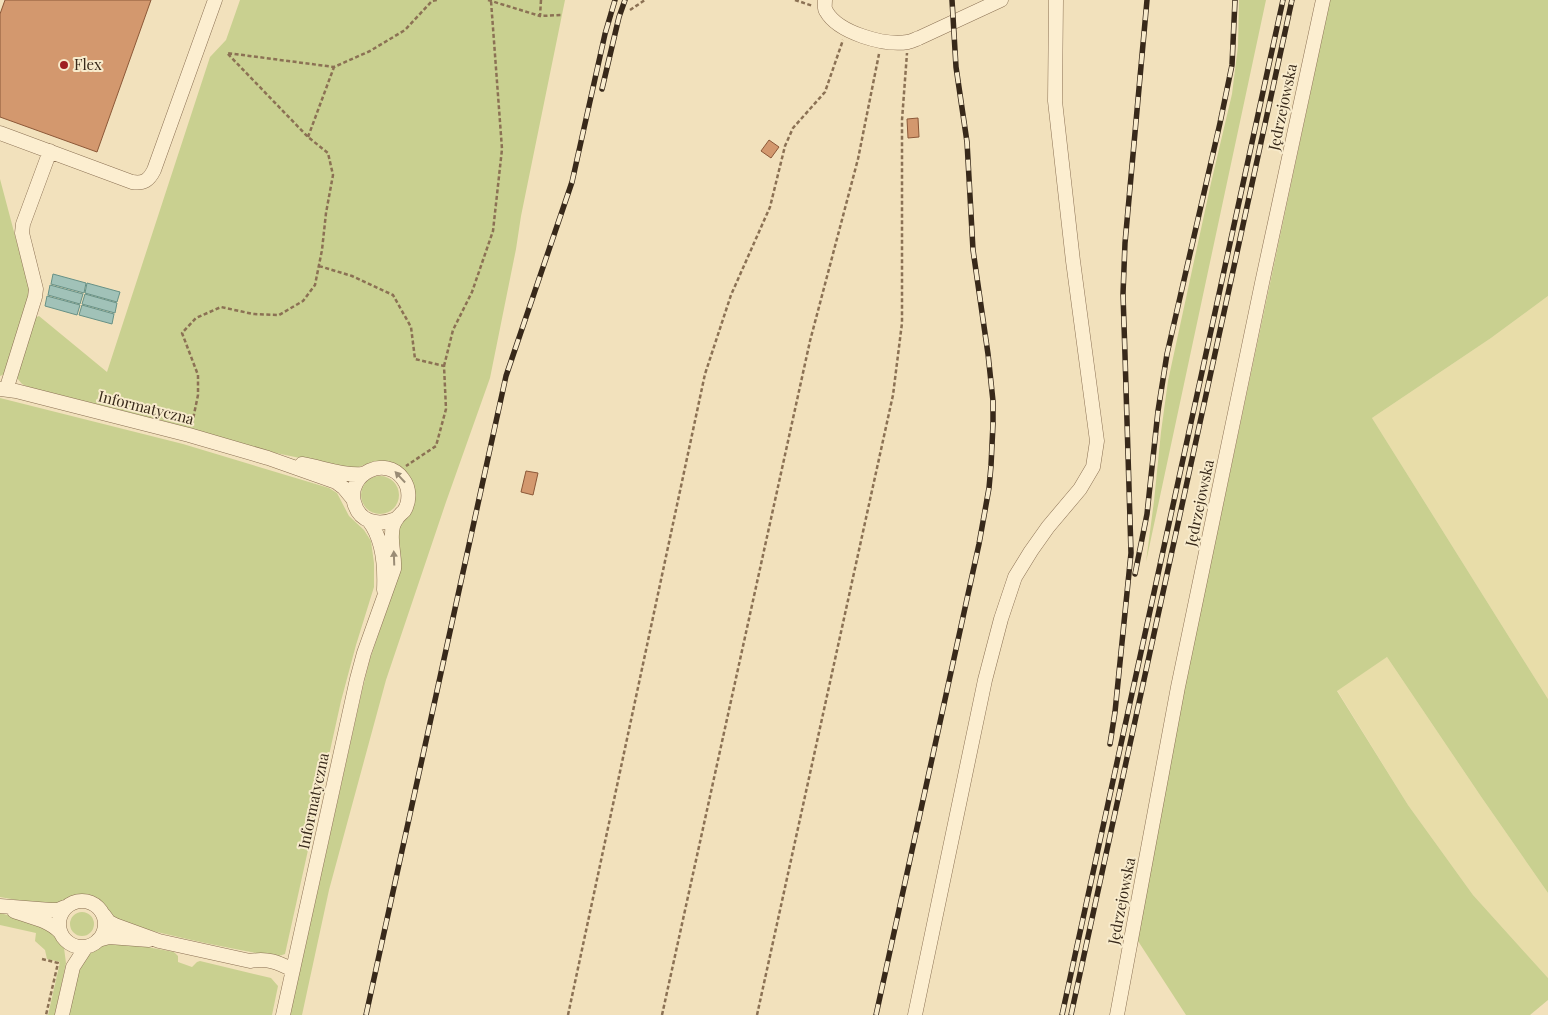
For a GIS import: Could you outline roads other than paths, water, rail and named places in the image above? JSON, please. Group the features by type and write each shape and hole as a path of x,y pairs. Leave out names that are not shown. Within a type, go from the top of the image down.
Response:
{"street":[{"path":"0,133 132,182 145,182 154,170 215,0"},
{"path":"825,5 831,18 848,30 882,40 907,42 1001,0"},
{"path":"915,1015 984,680 1001,619 1015,576 1048,527 1080,489 1093,467 1096,441 1055,101 1056,0"},
{"name":"Jędrzejowska","path":"1117,1015 1178,687 1323,0"},
{"path":"6,388 36,289 22,233 23,224 50,152"},
{"name":"Informatyczna","path":"6,388 268,458 336,482 353,499 355,508 361,516 369,521 378,536 384,596"},
{"name":"Informatyczna","path":"268,458 346,474 362,474 371,469 390,469 403,479 408,488 409,498 403,512 396,519 392,536 395,558 394,569 364,653 357,679 283,1015"},
{"path":"353,499 357,480 362,474"},
{"path":"369,521 387,523 396,519"},
{"path":"1,906 58,910 70,903 83,900 96,905 109,922 159,941"},
{"path":"1,906 48,922 64,937 80,947 109,937 159,941 250,961 262,959 275,961 293,970"},
{"path":"65,907 58,925 64,937 73,967"},
{"path":"62,1015 73,967 105,929 104,915"}],"water":[{"path":"53,274 86,283 84,293 51,284"},
{"path":"87,283 120,292 117,302 85,293"},
{"path":"50,285 83,294 80,304 48,295"},
{"path":"85,294 117,303 115,313 82,304"},
{"path":"47,296 80,305 77,315 45,306"},
{"path":"82,305 114,314 112,324 79,315"}],"railway":[{"path":"366,1015 506,376 572,182 605,34 615,0"},
{"path":"602,89 619,17 625,0"},
{"path":"876,1015 979,544 991,466 993,401 973,250 967,142 956,67 952,0"},
{"path":"1110,744 1131,553 1123,294 1125,243 1147,0"},
{"path":"1135,574 1147,514 1158,411 1167,354 1232,65 1235,0"},
{"path":"1062,1015 1283,0"},
{"path":"1071,1015 1292,0"}],"place":[{"name":"Flex","path":"64,65"}]}
